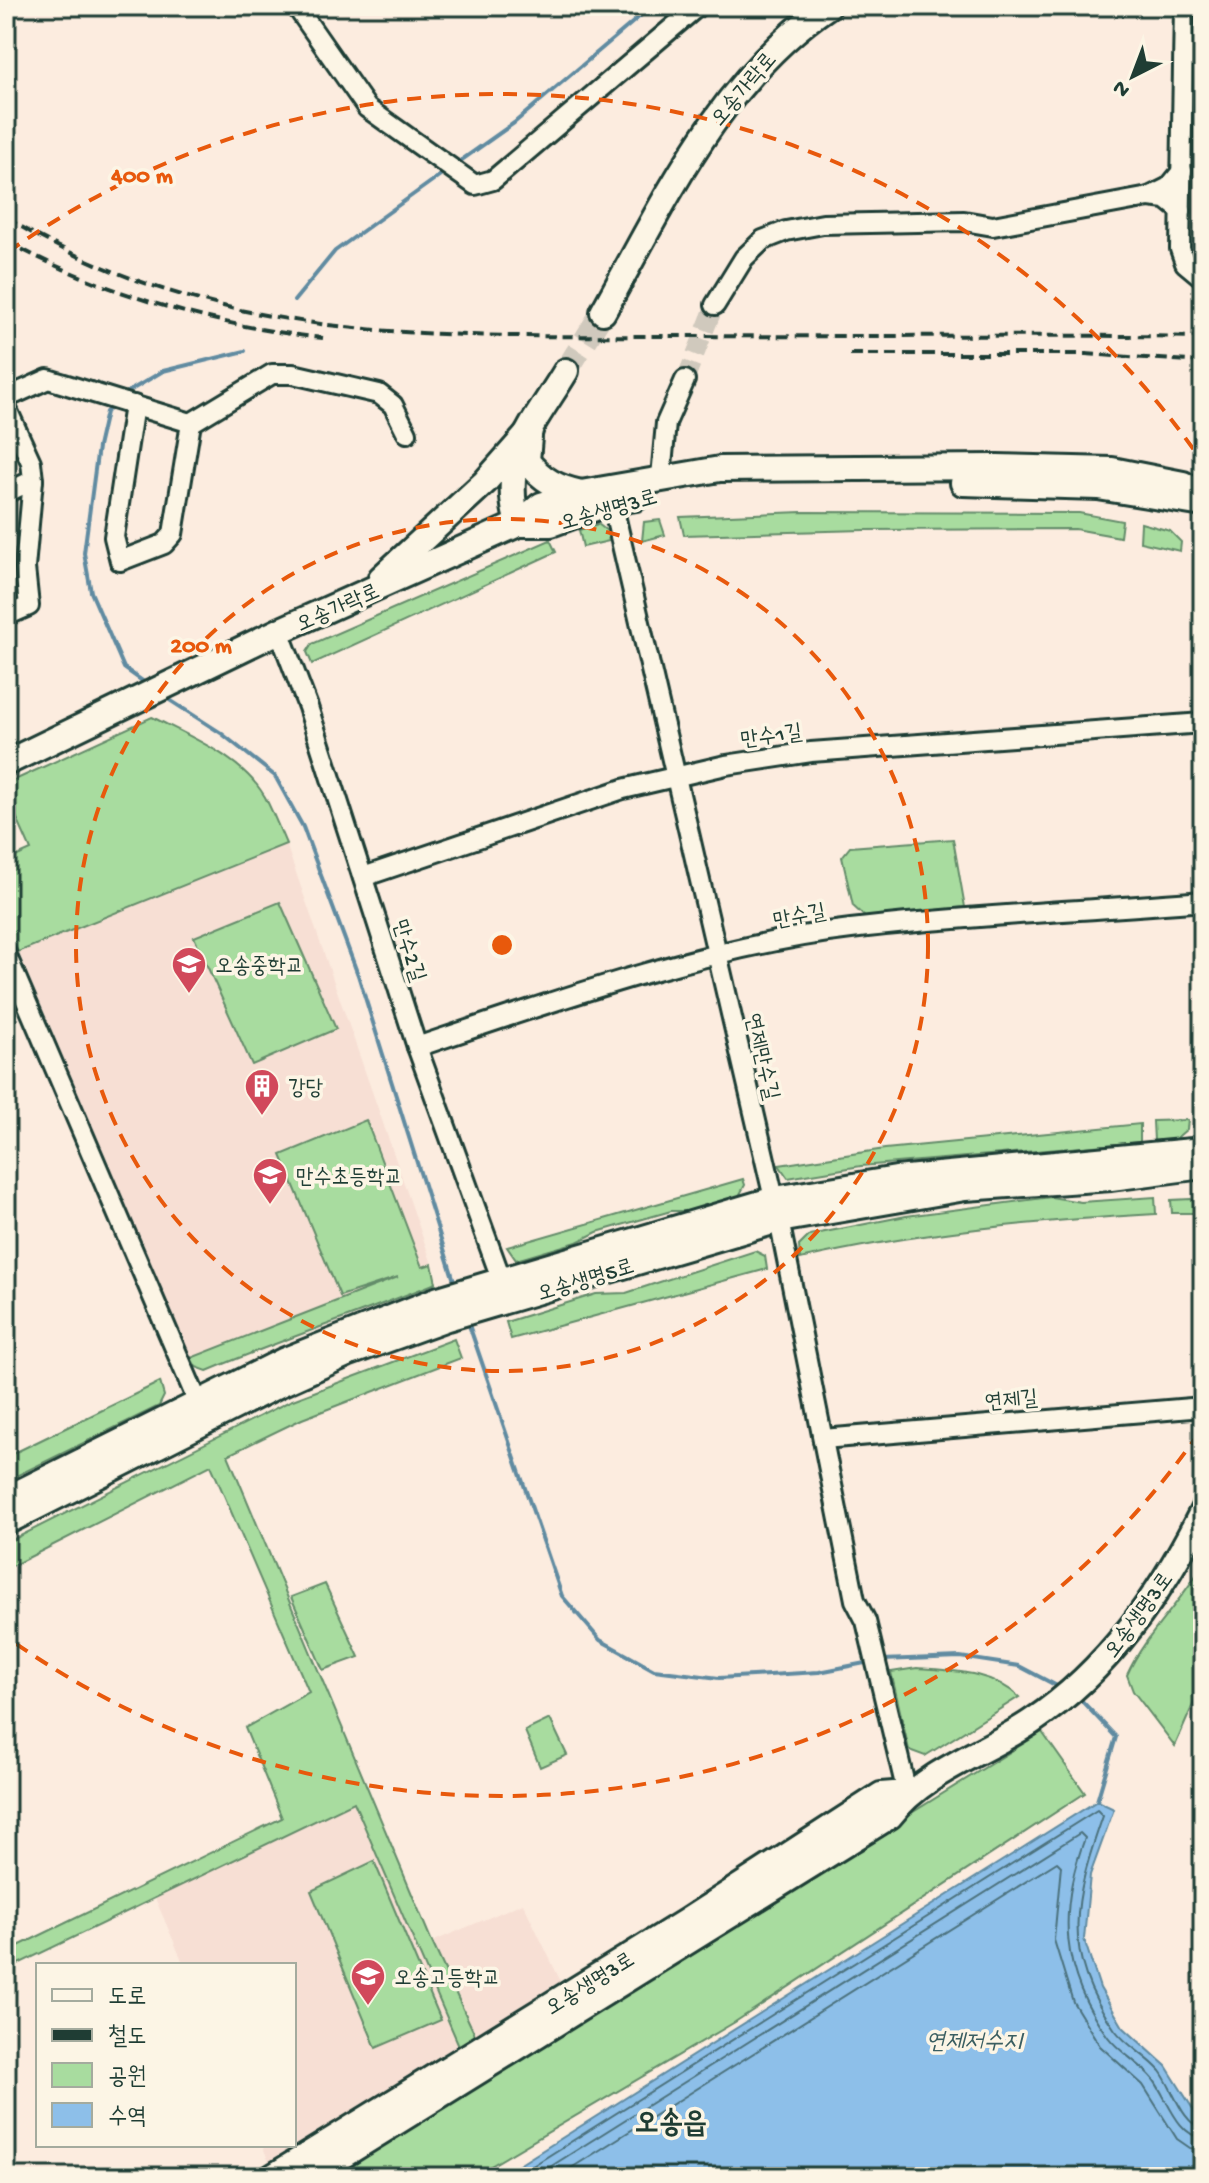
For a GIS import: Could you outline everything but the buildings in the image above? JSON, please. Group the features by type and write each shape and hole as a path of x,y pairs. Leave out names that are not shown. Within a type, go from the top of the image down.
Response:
{"street":[{"path":"296,6 367,108 475,185 493,180 698,6"},
{"path":"790,32 806,6"},
{"name":"오송가락로","path":"603,312 696,144 733,96 790,32 828,6"},
{"path":"1184,6 1180,249 1185,263 1203,278"},
{"path":"715,305 744,258 763,240 786,231 823,224 964,221 993,226 1149,197 1169,187 1182,171"},
{"path":"1149,197 1166,199 1181,211"},
{"path":"518,524 510,496 512,466 566,371"},
{"path":"6,398 48,379 191,423 272,374 293,374 379,394 393,405 407,433"},
{"path":"661,477 666,423 685,380"},
{"path":"131,404 114,537 120,561 164,544 173,534 191,423"},
{"path":"6,407 31,462 33,480 25,568 29,606 6,616"},
{"path":"530,431 527,461 538,475 550,483 581,493"},
{"path":"360,596 436,530 530,431"},
{"name":"오송생명3로","path":"518,524 541,505 581,493 720,469 997,467 1112,470 1183,484 1203,495"},
{"path":"6,493 33,480"},
{"name":"오송생명3로","path":"518,524 551,524 612,502 673,490 748,483 992,483 1098,487 1203,504"},
{"name":"연제만수길","path":"612,502 777,1209 855,1600 866,1621 907,1793"},
{"name":"오송가락로","path":"6,763 279,631 518,524"},
{"name":"만수2길","path":"279,631 308,707 417,1047 502,1281"},
{"name":"만수1길","path":"363,877 623,789 678,775 811,752 1203,723"},
{"name":"만수길","path":"417,1047 717,956 850,929 1203,901"},
{"path":"6,954 202,1412"},
{"name":"오송생명5로","path":"481,1298 502,1281 896,1179 1203,1150"},
{"name":"오송생명5로","path":"6,1499 202,1412 347,1354 443,1308 777,1209 965,1188 1111,1178 1203,1166"},
{"name":"연제길","path":"823,1439 1203,1407"},
{"name":"오송생명5로","path":"6,1522 202,1412"},
{"name":"오송생명3로","path":"308,2177 890,1816 907,1793 1032,1721 1091,1674 1141,1614 1203,1510"},
{"name":"오송생명3로","path":"272,2177 685,1922 881,1795 907,1793"}],"shaded area":[{"path":"286,844 432,1264 191,1358 18,952"},
{"name":"오송고등학교","path":"354,1802 460,2048 417,2076 395,2084 270,2164 263,2147 296,2147 296,1963 183,1963 155,1898"},
{"path":"523,1903 563,1986 476,2037 432,1942"}],"green space":[{"path":"802,512 1079,513 1122,521 1120,537 1075,529 684,535 680,517"},
{"path":"660,520 665,535 642,541 644,522"},
{"path":"1141,523 1170,531 1181,542 1180,551 1140,542"},
{"path":"598,524 607,531 609,541 583,547 579,530"},
{"path":"550,540 556,552 312,664 307,652 312,644"},
{"path":"152,717 215,750 244,771 265,797 286,844 18,952 6,927 6,861 31,850 6,794 6,784"},
{"path":"953,839 965,907 866,918 853,906 842,857 850,847"},
{"path":"280,902 336,1029 252,1065 194,937"},
{"path":"366,1120 422,1267 432,1264 436,1283 207,1371 196,1367 191,1358 398,1277 340,1296 281,1155"},
{"path":"1188,1120 1187,1129 1173,1141 1154,1141 1153,1121"},
{"path":"1140,1124 1140,1142 861,1166 788,1178 779,1165 885,1149"},
{"path":"743,1179 745,1185 739,1196 690,1211 671,1211 516,1260 507,1247"},
{"path":"1051,1197 1081,1202 1155,1197 1156,1214 977,1229 800,1259 799,1246 810,1235 906,1216"},
{"path":"1191,1199 1203,1206 1203,1213 1172,1213 1171,1200"},
{"path":"755,1251 765,1256 767,1269 511,1339 506,1322 596,1294 626,1293"},
{"path":"454,1339 461,1358 302,1419 228,1455 432,1942 476,2037 460,2048 354,1802 6,1970 6,1952 282,1818 245,1728 309,1692 211,1465 6,1569 6,1543 290,1401"},
{"path":"160,1382 164,1396 159,1406 6,1481 6,1457"},
{"path":"1203,1564 1203,1682 1175,1746 1133,1691 1127,1675 1143,1647"},
{"path":"325,1584 359,1657 323,1670 291,1597"},
{"path":"917,1668 984,1677 1019,1697 925,1756 909,1750 891,1672"},
{"path":"550,1719 567,1755 540,1767 525,1731"},
{"path":"1042,1732 1085,1793 735,2022 472,2177 325,2177"},
{"path":"374,1861 441,2020 376,2048 311,1891"}],"water":[{"name":"연제저수지","path":"1097,1801 1114,1809 1090,1875 1084,1939 1100,1988 1123,2027 1166,2066 1203,2125 1203,2177 500,2177"}],"waterway":[{"path":"456,164 514,123 652,6"},
{"path":"294,301 335,251 446,171"},
{"path":"121,396 163,371 245,351"},
{"path":"112,406 106,412 98,447 84,553 91,592 124,668 148,685"},
{"path":"165,697 221,733 275,776 303,827 358,975 456,1287"},
{"path":"468,1322 562,1596 600,1640 654,1670 719,1678 819,1672 870,1662"},
{"path":"882,1660 960,1657 1019,1666 1059,1687"},
{"path":"1078,1697 1116,1737 1097,1801"}],"tunnel":[{"path":"685,380 715,305"},
{"path":"566,371 603,312"}],"railway":[{"path":"6,218 88,260 170,291 252,312 335,326 505,336 1203,337"},
{"path":"6,241 82,277 160,305 241,325 323,338"},
{"path":"850,354 1086,354 1203,362"}],"place":[{"name":"오송중학교","path":"189,995"},
{"name":"강당","path":"262,1117"},
{"name":"만수초등학교","path":"270,1206"},
{"name":"오송고등학교","path":"368,2007"}],"district":[{"name":"오송읍","path":"671,2121"}]}
